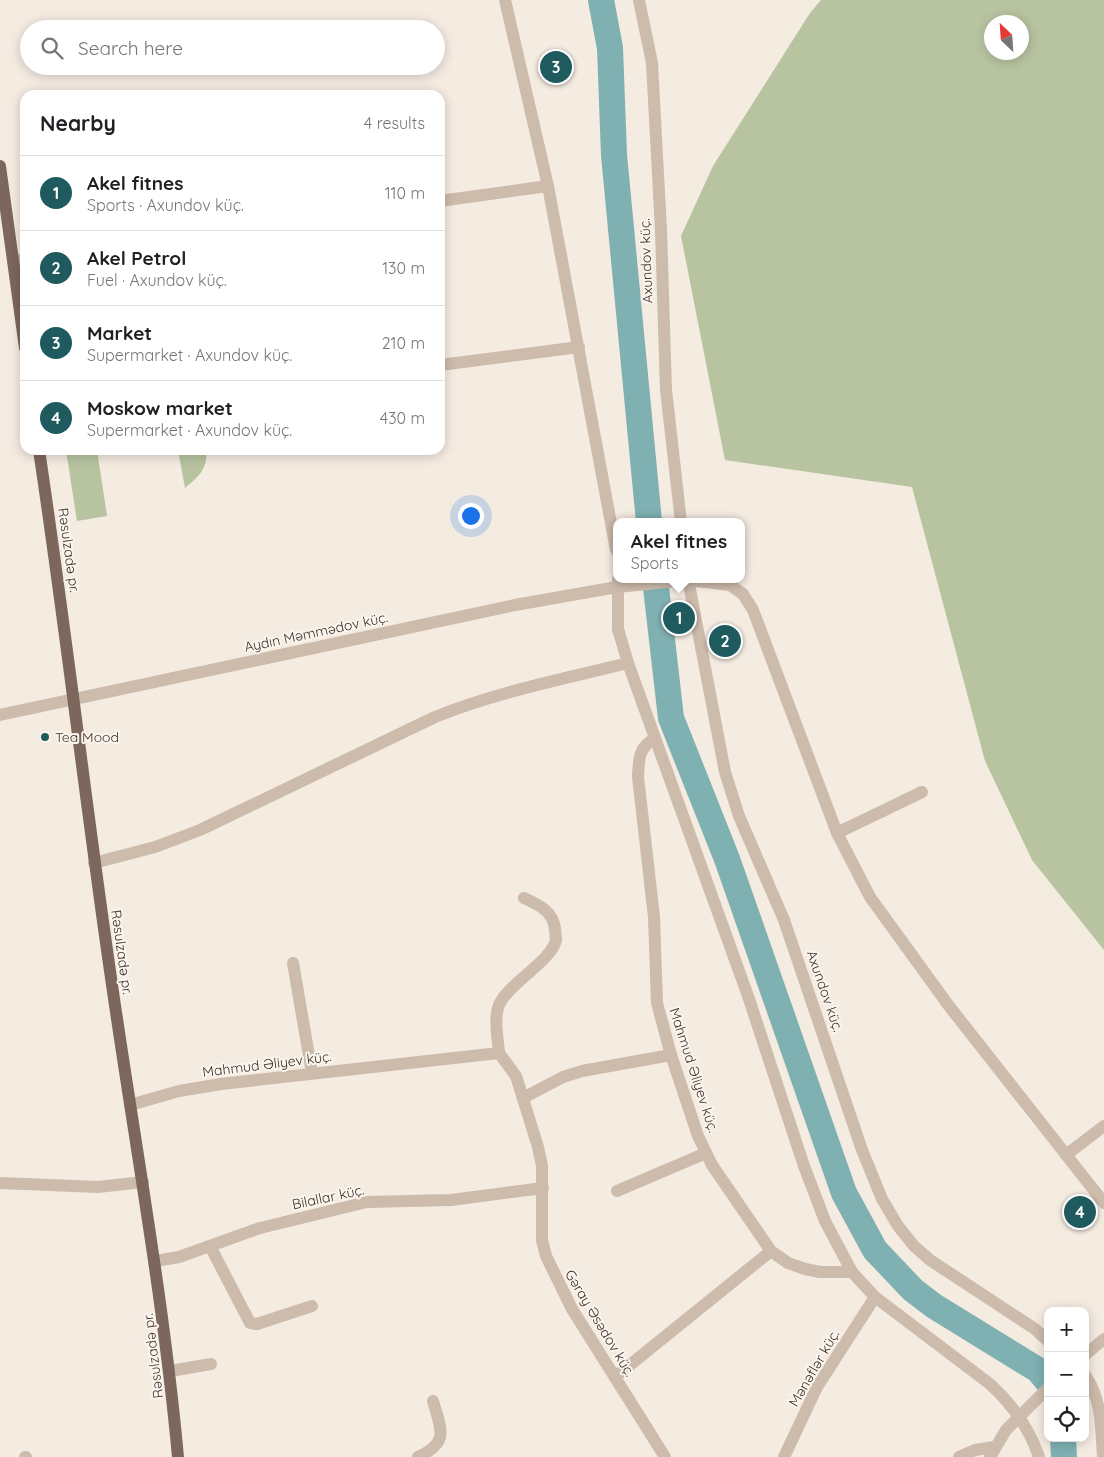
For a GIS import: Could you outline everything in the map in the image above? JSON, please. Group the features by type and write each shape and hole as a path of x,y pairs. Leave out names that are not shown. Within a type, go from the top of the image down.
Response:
{"main road":[{"path":"0,166 1,183 19,260 20,275"},
{"name":"Rəsulzadə pr.","path":"40,455 74,698 94,863 130,1104 156,1261 170,1371 178,1457"}],"street":[{"path":"505,0 548,186 613,534"},
{"name":"Axundov küç.","path":"640,0 652,63 661,230 666,390 681,518"},
{"path":"445,200 548,186"},
{"path":"445,364 579,348"},
{"path":"618,583 618,628 628,663 748,996 804,1166 825,1221 852,1272 875,1297 990,1384 1006,1399 1030,1433 1039,1457"},
{"name":"Aydın Məmmədov küç.","path":"0,715 618,583 639,585 656,583"},
{"name":"Axundov küç.","path":"689,583 725,772 739,816 784,920 862,1150 882,1199 898,1226 914,1246 930,1260 1044,1337"},
{"name":"Aydın Məmmədov küç.","path":"716,583 730,585 743,594 753,610 837,833 853,868 890,927 1104,1202"},
{"path":"94,863 155,847 200,830 435,717 461,707 486,698 628,663"},
{"name":"Mahmud Əliyev küç.","path":"654,739 645,744 639,757 638,777 654,917 657,1002 671,1055 706,1153 771,1251 788,1263 820,1272 852,1272"},
{"path":"837,833 922,792"},
{"path":"499,1053 497,1015 499,1004 510,990 548,954 556,941 554,923 549,912 540,905 524,898"},
{"path":"293,963 312,1073"},
{"name":"Mahmud Əliyev küç.","path":"130,1104 179,1091 221,1084 499,1053"},
{"name":"Gəray Əsədov küç.","path":"499,1053 516,1076 538,1147 543,1188 541,1223 546,1256 572,1309 664,1457"},
{"path":"523,1098 563,1077 671,1055"},
{"path":"1066,1155 1104,1126"},
{"path":"617,1191 706,1153"},
{"path":"0,1183 88,1187 143,1182"},
{"name":"Bilallar küç.","path":"156,1261 179,1257 260,1228 367,1202 451,1200 543,1188"},
{"path":"210,1246 250,1323 257,1324 312,1306"},
{"path":"615,1378 771,1251"},
{"name":"Mənəflər küç.","path":"784,1457 817,1387 875,1297"},
{"path":"1089,1352 1104,1339"},
{"path":"170,1371 211,1364"},
{"path":"1089,1381 1098,1399 1103,1457"},
{"path":"959,1457 975,1450 992,1452 1019,1415 1044,1391"},
{"path":"418,1457 433,1450 439,1441 441,1430 433,1401"}],"green space":[{"path":"821,0 1104,0 1104,950 1032,860 985,761 912,487 725,460 681,236 713,166 810,13"},
{"path":"67,455 98,455 107,516 77,521"},
{"path":"179,455 206,455 206,462 202,472 185,488"}],"waterway":[{"path":"601,0 610,48 614,155 649,518"},
{"path":"655,583 671,718 727,859 844,1193 875,1250 913,1290 934,1306 1038,1370 1044,1377"},
{"path":"1063,1442 1064,1457"}],"place":[{"name":"Market","path":"556,67"},
{"name":"Akel fitnes","path":"679,618"},
{"name":"Akel Petrol","path":"725,641"},
{"name":"Tea Mood","path":"45,737"},
{"name":"Moskow market","path":"1080,1212"}]}
